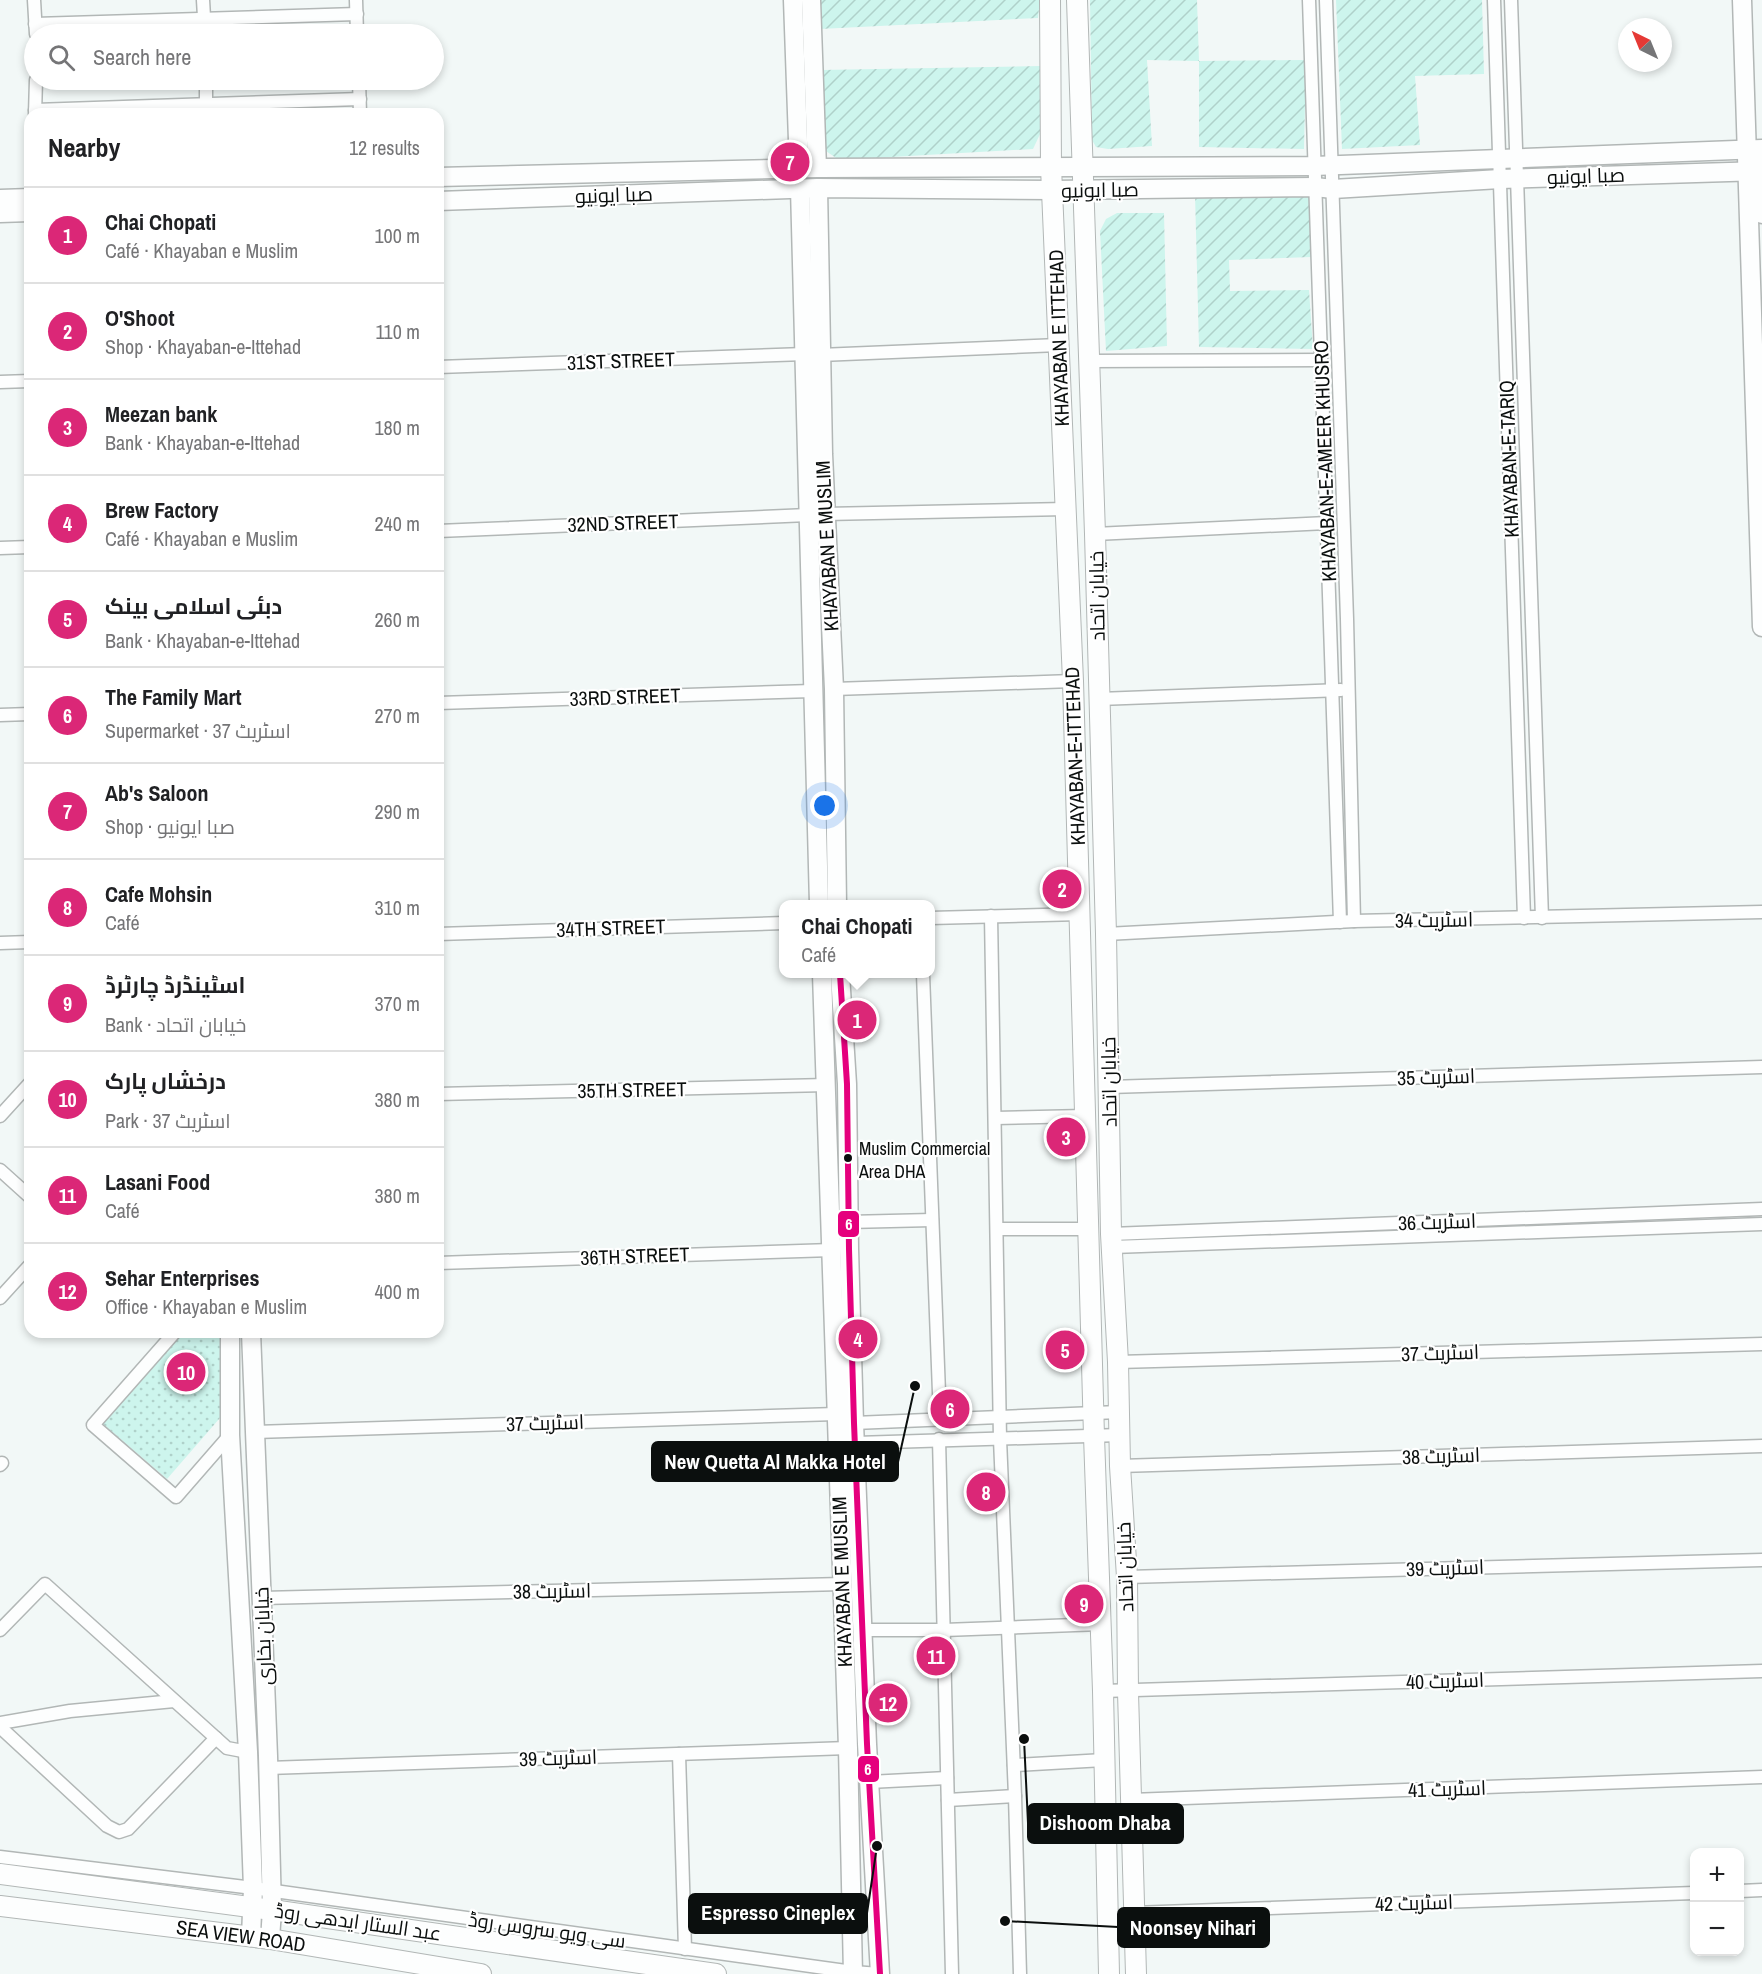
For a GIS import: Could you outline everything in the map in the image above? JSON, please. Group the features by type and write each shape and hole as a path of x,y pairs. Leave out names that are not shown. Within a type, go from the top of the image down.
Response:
{"main road":[{"path":"1050,0 1051,167"},
{"path":"1077,0 1085,189"},
{"name":"KHAYABAN E ITTEHAD","path":"1051,167 1066,509"},
{"name":"خیابان اتحاد","path":"1085,189 1106,934 1112,1241 1120,1466 1127,1577 1136,1974"},
{"name":"KHAYABAN-E-ITTEHAD","path":"1066,509 1073,681 1094,1436"},
{"name":"خیابان اتحاد","path":"1094,1436 1110,1974"},
{"name":"عبد الستار ایدھی روڈ","path":"0,1874 252,1898 716,1974"},
{"name":"SEA VIEW ROAD","path":"0,1906 261,1938 481,1974"}],"street":[{"path":"34,0 35,24"},
{"path":"203,0 204,24"},
{"path":"356,0 357,24"},
{"path":"793,0 808,168"},
{"path":"808,168 811,0"},
{"name":"KHAYABAN-E-AMEER KHUSRO","path":"1309,0 1314,166 1324,188 1347,619 1354,921"},
{"name":"KHAYABAN-E-AMEER KHUSRO","path":"1326,0 1333,164 1324,188 1321,360 1334,690 1340,922"},
{"name":"KHAYABAN-E-TARIQ","path":"1494,0 1509,159 1508,179 1542,918"},
{"name":"KHAYABAN-E-TARIQ","path":"1511,0 1508,179 1524,918"},
{"path":"1742,0 1756,149"},
{"path":"1754,0 1762,627"},
{"path":"120,24 357,14"},
{"path":"35,108 36,90"},
{"path":"206,90 207,108"},
{"path":"360,90 360,108"},
{"path":"222,108 360,99"},
{"name":"صبا ایونیو","path":"444,177 808,168 1314,166 1756,149"},
{"path":"1757,171 1762,214"},
{"name":"صبا ایونیو","path":"444,201 809,188 1052,190 1324,188 1757,171"},
{"name":"KHAYABAN E MUSLIM","path":"809,188 817,515 810,602 819,900"},
{"path":"0,199 24,198"},
{"path":"0,213 24,212"},
{"name":"31ST STREET","path":"444,367 1059,345"},
{"path":"1089,361 1321,360"},
{"path":"0,382 24,381"},
{"name":"32ND STREET","path":"444,531 817,515 1066,509"},
{"name":"KHAYABAN E MUSLIM","path":"817,515 830,602 834,689 837,900"},
{"path":"1095,534 1328,523"},
{"path":"0,548 24,547"},
{"path":"810,602 830,602"},
{"path":"1331,620 1347,619"},
{"path":"834,689 1073,681"},
{"path":"1099,699 1348,690"},
{"name":"33RD STREET","path":"444,703 812,691"},
{"path":"0,715 24,714"},
{"path":"815,796 835,796"},
{"name":"اسٹریٹ 34","path":"1106,934 1354,921 1762,912"},
{"path":"935,918 1080,914"},
{"path":"991,916 1000,1439 1014,1765 1020,1974"},
{"name":"34TH STREET","path":"444,933 779,923"},
{"path":"2,944 24,942"},
{"name":"KHAYABAN E MUSLIM","path":"822,978 832,1250 856,1443 869,1782 880,1974"},
{"name":"KHAYABAN E MUSLIM","path":"840,978 847,1084 849,1222 843,1343 836,1414 849,1748 853,1973"},
{"path":"923,978 940,1419"},
{"name":"اسٹریٹ 35","path":"1109,1087 1762,1067"},
{"name":"35TH STREET","path":"444,1094 827,1085"},
{"path":"0,1116 24,1090"},
{"path":"995,1118 1086,1116"},
{"path":"829,1151 848,1150"},
{"path":"0,1170 24,1192"},
{"name":"اسٹریٹ 36","path":"1112,1241 1762,1209"},
{"path":"849,1222 932,1220"},
{"name":"اسٹریٹ 36","path":"1112,1241 1762,1224"},
{"path":"997,1229 1088,1229"},
{"name":"36TH STREET","path":"444,1263 832,1250"},
{"path":"0,1298 24,1272"},
{"path":"170,1338 93,1425 176,1497 230,1435"},
{"name":"خیابان بخاری","path":"230,1338 230,1435 248,1752 252,1898 261,1938"},
{"name":"خیابان بخاری","path":"251,1338 272,1901 261,1938"},
{"name":"اسٹریٹ 37","path":"1118,1362 1762,1344"},
{"path":"230,1357 252,1355"},
{"path":"854,1423 1119,1412"},
{"name":"اسٹریٹ 37","path":"255,1432 836,1414"},
{"path":"856,1443 1120,1435"},
{"path":"939,1439 952,1974"},
{"name":"اسٹریٹ 38","path":"1120,1466 1762,1446"},
{"path":"841,1536 860,1535"},
{"name":"اسٹریٹ 39","path":"1127,1577 1762,1560"},
{"path":"0,1630 45,1584 227,1748 248,1752"},
{"name":"اسٹریٹ 38","path":"262,1598 842,1584"},
{"path":"864,1630 944,1630 1101,1624"},
{"name":"اسٹریٹ 40","path":"1103,1691 1762,1671"},
{"path":"0,1725 70,1711 174,1701"},
{"path":"0,1725 110,1829 119,1832 128,1829 216,1738"},
{"name":"اسٹریٹ 39","path":"268,1768 849,1748"},
{"path":"679,1754 685,1949"},
{"path":"1014,1765 1104,1760"},
{"name":"اسٹریٹ 41","path":"1131,1800 1762,1777"},
{"path":"869,1782 947,1778"},
{"path":"948,1800 1015,1797"},
{"path":"0,1857 252,1898"},
{"path":"1744,1891 1762,1890"},
{"name":"اسٹریٹ 42","path":"1133,1913 1690,1893"},
{"name":"سی ویو سروس روڈ","path":"272,1901 685,1949 853,1973 880,1974"}],"green space":[{"path":"818,0 1040,0 1038,18 820,29"},
{"path":"1090,0 1197,0 1199,61 1147,60 1152,146 1108,149 1096,147 1092,140"},
{"path":"1336,0 1482,0 1484,74 1415,76 1420,145 1342,149"},
{"path":"1306,60 1304,149 1199,147 1199,61"},
{"path":"1041,66 1041,132 1033,149 839,160 823,149 821,70"},
{"path":"1195,194 1309,194 1311,257 1229,260 1230,291 1309,290 1313,349 1199,347"},
{"path":"1117,213 1164,213 1167,346 1106,351 1100,231 1106,219"},
{"path":"179,1338 221,1338 226,1411 167,1479 102,1423"}],"transit line":[{"name":"6","path":"840,978 847,1084 854,1423 867,1744 880,1974"}],"place":[{"name":"Ab's Saloon","path":"790,162"},
{"name":"O'Shoot","path":"1062,889"},
{"name":"Chai Chopati","path":"857,1020"},
{"name":"Meezan bank","path":"1066,1137"},
{"name":"Muslim Commercial Area DHA","path":"848,1158"},
{"name":"Brew Factory","path":"858,1339"},
{"name":"دبئی اسلامی بینک","path":"1065,1350"},
{"name":"درخشاں پارک","path":"186,1372"},
{"name":"New Quetta Al Makka Hotel","path":"915,1386"},
{"name":"The Family Mart","path":"950,1409"},
{"name":"Cafe Mohsin","path":"986,1492"},
{"name":"اسٹینڈرڈ چارٹرڈ","path":"1084,1604"},
{"name":"Lasani Food","path":"936,1656"},
{"name":"Sehar Enterprises","path":"888,1703"},
{"name":"Dishoom Dhaba","path":"1024,1739"},
{"name":"Espresso Cineplex","path":"877,1846"},
{"name":"Noonsey Nihari","path":"1005,1921"}]}
